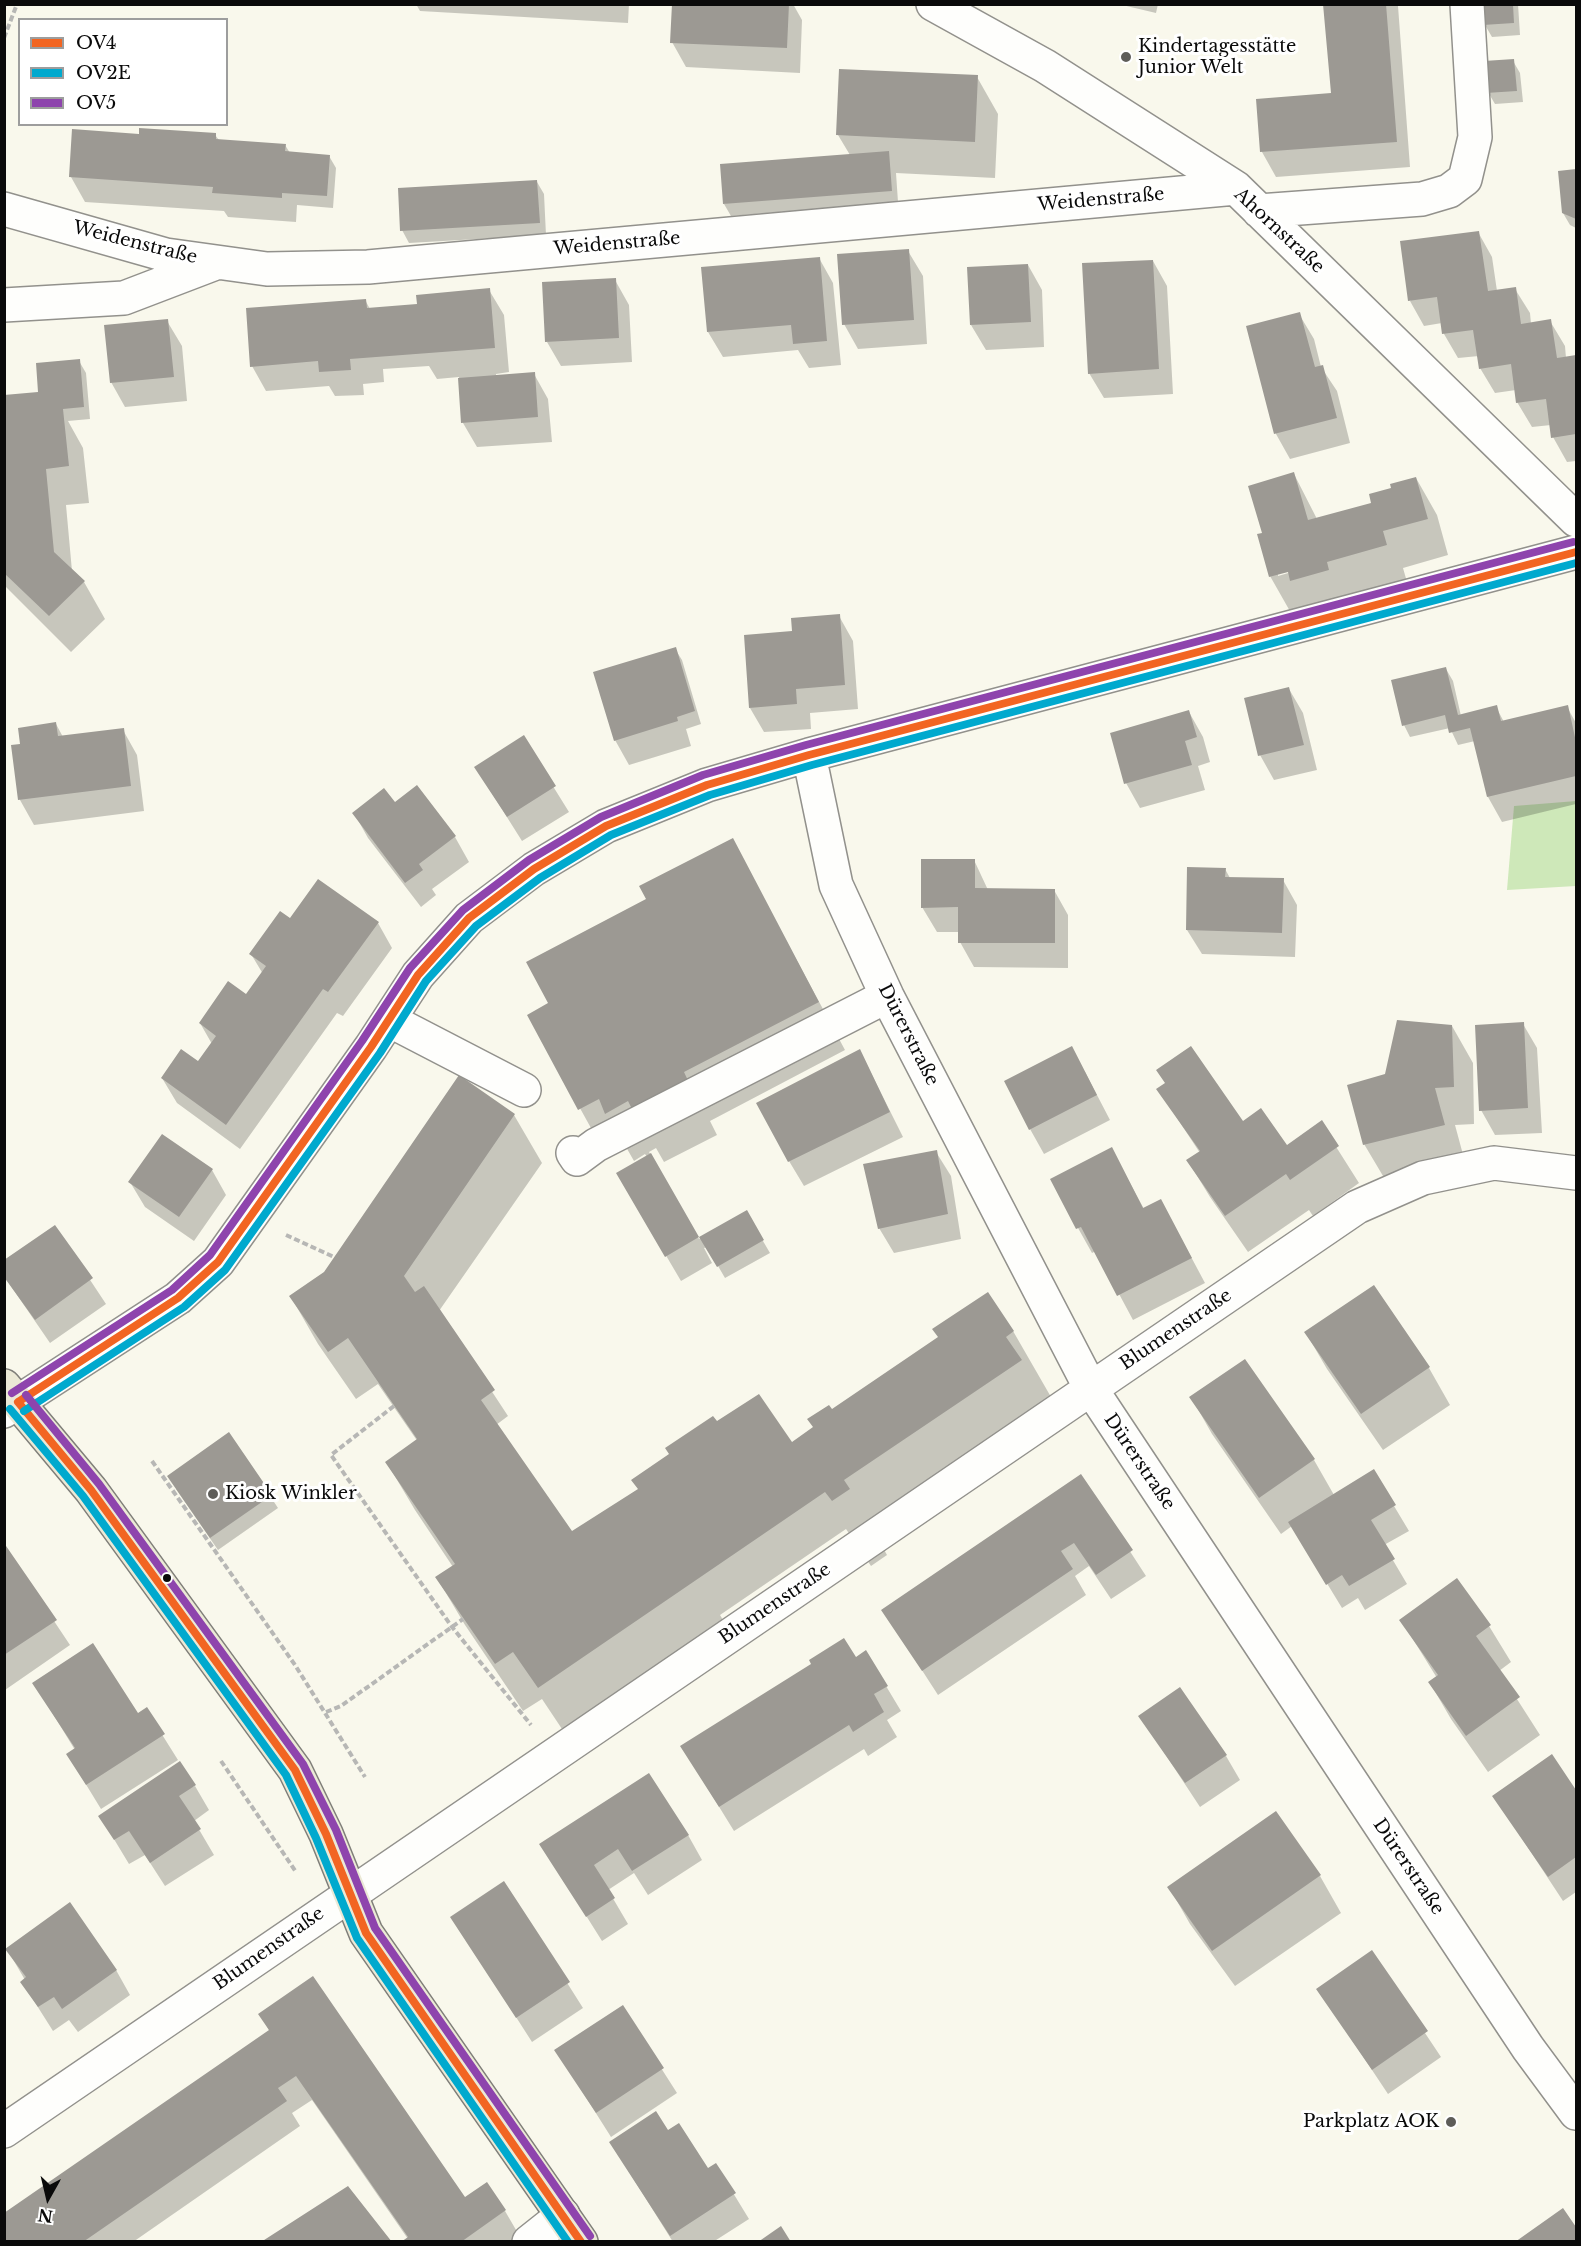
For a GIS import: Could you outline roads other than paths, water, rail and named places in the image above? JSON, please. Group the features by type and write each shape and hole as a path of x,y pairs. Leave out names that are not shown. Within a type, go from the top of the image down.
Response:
{"main road":[{"path":"9,1399 91,1490 295,1770 326,1834 366,1933 581,2241"}],"street":[{"name":"Ahornstraße","path":"933,4 1045,66 1236,189 1576,520"},
{"path":"1259,210 1422,199 1449,191 1464,179 1475,137 1467,4"},
{"name":"Weidenstraße","path":"4,209 166,255 267,269 368,267 1236,189"},
{"path":"4,305 124,298 218,262"},
{"path":"9,1399 178,1298 218,1262 389,1020 418,975 469,918 534,869 616,821 707,785 809,755 1576,552"},
{"name":"Dürerstraße","path":"809,755 836,885 887,996 1091,1389 1522,2038 1576,2113"},
{"path":"573,1153 577,1159 596,1145 887,996"},
{"path":"389,1020 524,1090"},
{"name":"Blumenstraße","path":"4,2130 1358,1207 1423,1178 1494,1163 1576,1173"},
{"path":"529,2241 563,2215"}],"place":[{"name":"Kindertagesstätte Junior Welt","path":"1126,57"},
{"name":"Kiosk Winkler","path":"213,1494"},
{"name":"Parkplatz AOK","path":"1451,2122"}]}
